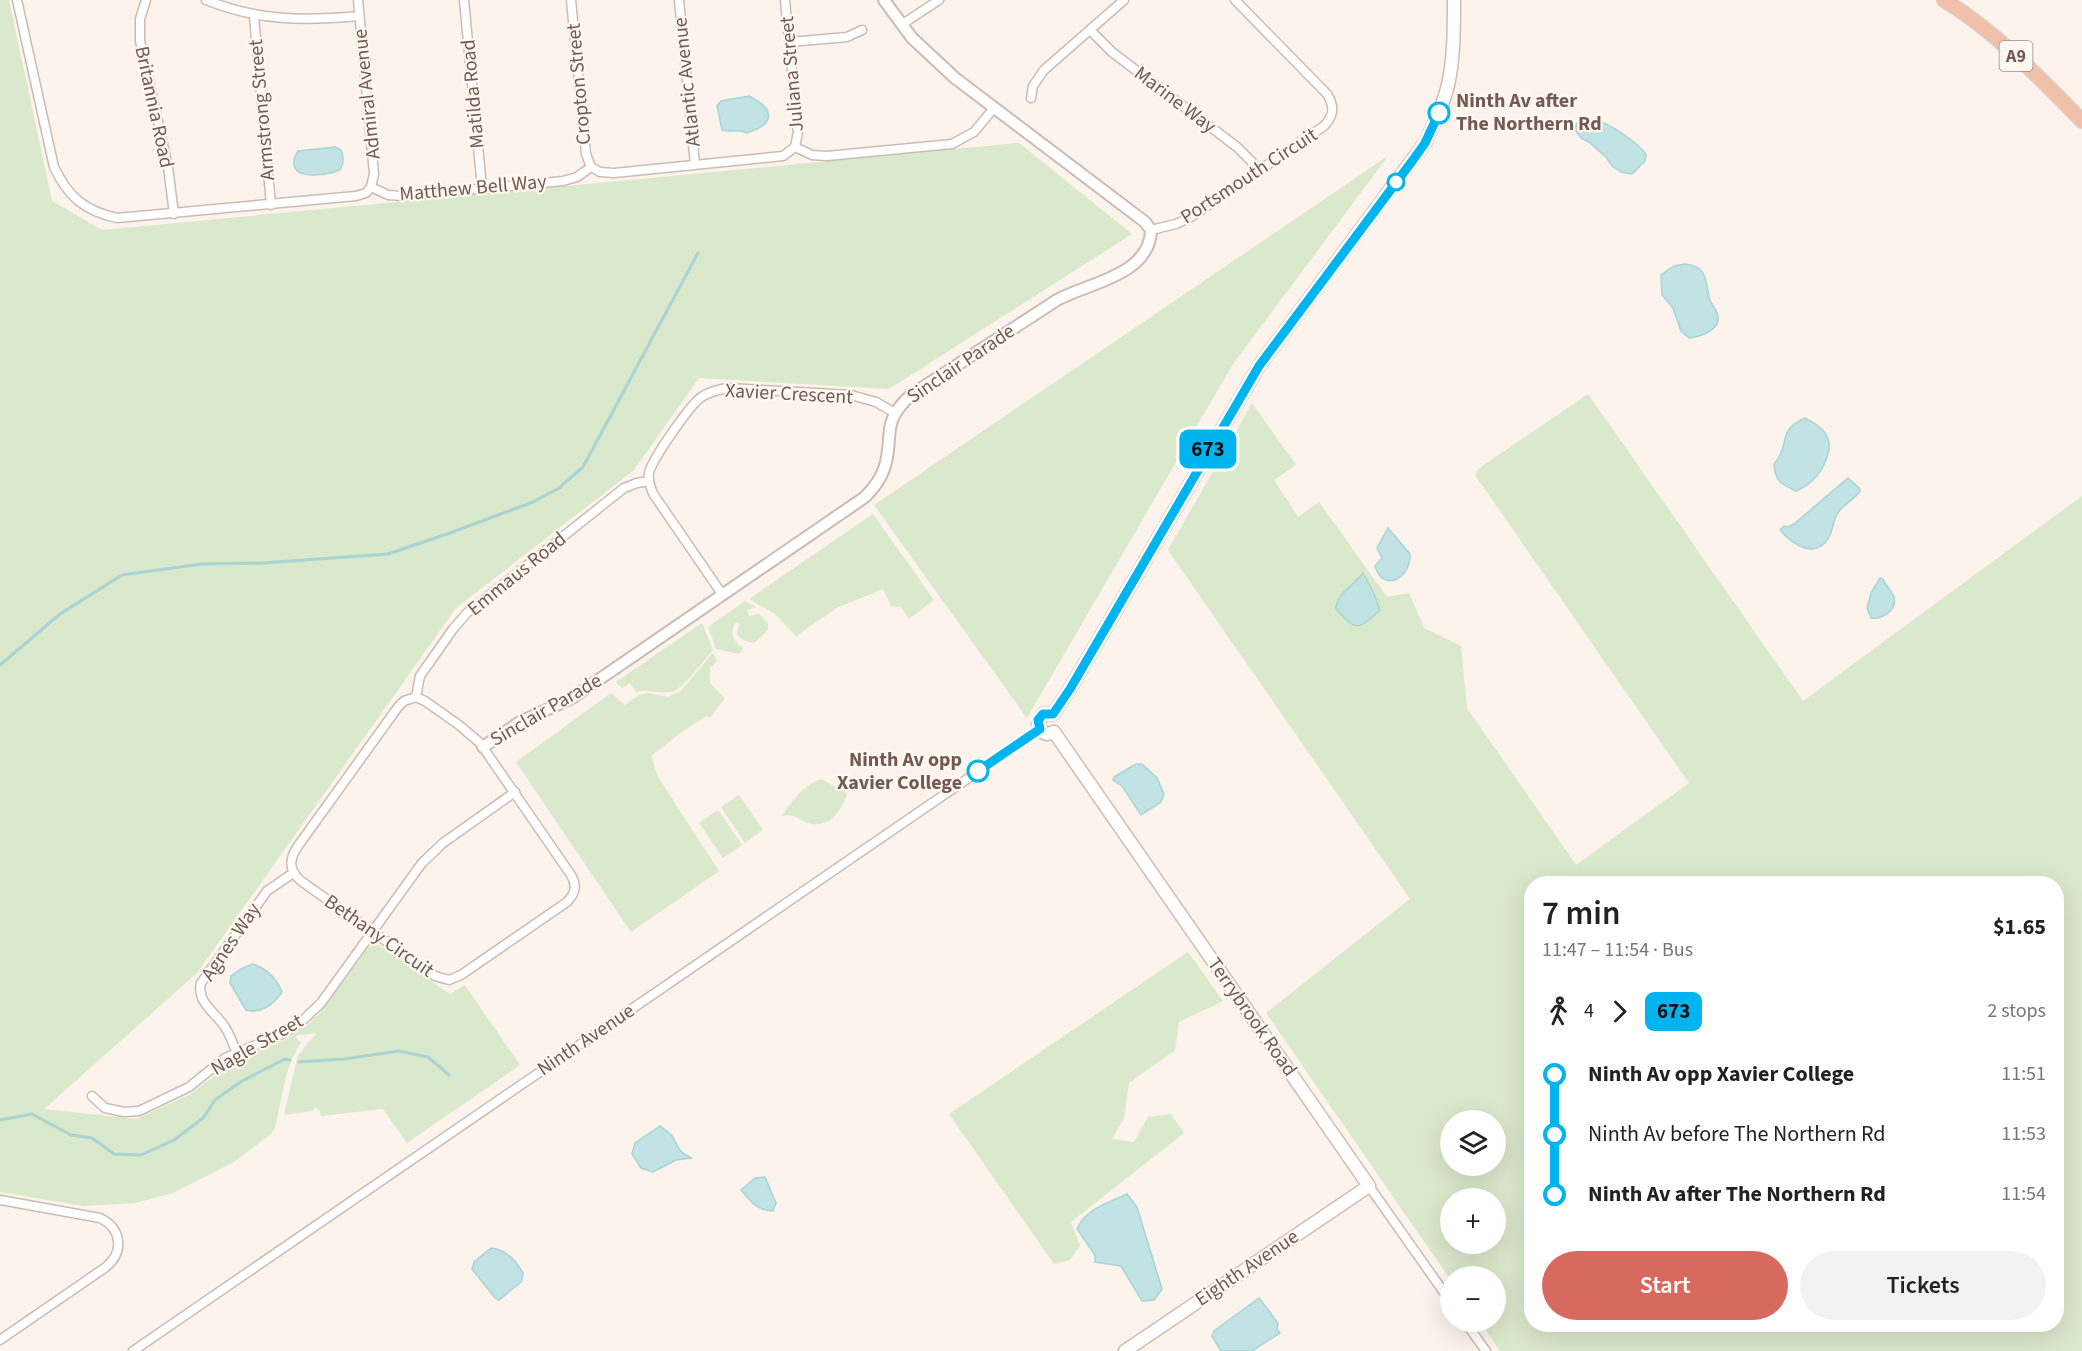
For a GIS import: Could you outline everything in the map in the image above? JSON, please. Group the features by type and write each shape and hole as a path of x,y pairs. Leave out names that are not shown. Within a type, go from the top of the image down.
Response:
{"highway":[{"name":"A9","path":"1944,0 2000,41 2082,121"}],"main road":[{"path":"1053,714 1070,689 1259,366 1425,143 1448,86 1453,45 1454,0"},
{"path":"1046,713 1053,714 1058,721 1058,728 1047,734 1040,729 1038,723 1040,717 1046,713"},
{"name":"Terrybrook Road","path":"1054,732 1369,1186"},
{"name":"Eighth Avenue","path":"1125,1351 1369,1186"}],"street":[{"name":"Matthew Bell Way","path":"17,0 54,167 65,188 80,202 92,210 111,217 133,218 356,196 366,193 371,187 381,193 395,196 563,181 577,177 591,167"},
{"name":"Britannia Road","path":"146,0 140,19 140,41 168,167 174,214"},
{"path":"206,0 254,16 298,19 359,16"},
{"name":"Admiral Avenue","path":"357,0 374,174 371,187"},
{"name":"Matilda Road","path":"464,0 482,188"},
{"name":"Cropton Street","path":"571,0 586,154 591,167"},
{"name":"Atlantic Avenue","path":"679,0 695,164"},
{"name":"Juliana Street","path":"785,0 798,132 795,147"},
{"path":"884,0 901,25 937,63 1141,218 1151,230"},
{"path":"901,25 939,0"},
{"path":"1031,98 1033,86 1044,70 1124,0"},
{"name":"Portsmouth Circuit","path":"1151,230 1176,224 1191,217 1324,126 1331,117 1333,106 1327,94 1235,0"},
{"name":"Armstrong Street","path":"254,16 271,205"},
{"path":"790,42 847,37 862,30"},
{"name":"Marine Way","path":"1090,30 1112,52 1237,147 1258,172"},
{"path":"591,167 600,172 614,173 783,156 795,147 812,155 826,156 952,144 974,132 994,108"},
{"name":"Sinclair Parade","path":"483,747 520,722 572,698 853,505 873,488 883,471 888,436 895,413 911,395 1070,292 1106,281 1124,272 1149,244 1151,230"},
{"name":"Xavier Crescent","path":"649,481 654,462 688,411 700,398 717,390 726,388 851,395 870,399 895,413"},
{"path":"649,481 654,495 722,594"},
{"name":"Emmaus Road","path":"416,697 420,676 467,613 624,488 649,481"},
{"path":"293,873 291,861 298,846 400,704 416,697"},
{"name":"Bethany Circuit","path":"293,873 435,976 450,980 461,975 567,902 575,891 574,879 483,747 459,725 416,697"},
{"name":"Ninth Avenue","path":"133,1351 1040,729"},
{"name":"Nagle Street","path":"92,1096 105,1108 124,1112 139,1111 189,1087 225,1058 282,1034 308,1017 321,1003 414,872 435,849 515,792"},
{"name":"Agnes Way","path":"237,1053 226,1028 202,999 201,983 267,891 293,873"},
{"name":"Terrybrook Road","path":"1369,1186 1440,1287"},
{"path":"0,1200 100,1218 111,1224 117,1232 119,1241 115,1258 106,1267 0,1340"},
{"path":"1472,1332 1485,1351"}],"green space":[{"path":"0,0 9,0 52,201 102,230 1019,143 1132,234 889,389 699,378 634,470 456,608 197,973 44,1109 136,1119 191,1094 233,1061 287,1039 310,1023 321,1012 368,948 377,944 450,994 465,985 520,1065 407,1143 383,1109 321,1116 320,1111 315,1107 313,1111 284,1115 298,1055 317,1033 295,1036 301,1043 287,1073 275,1128 271,1134 234,1162 173,1193 135,1203 83,1206 0,1192"},
{"path":"1388,156 1233,364 1027,718 874,505"},
{"path":"1588,394 1803,701 2082,496 2082,1351 1500,1351 1487,1332 1506,1332 1506,1266 1441,1266 1266,1013 1410,899 1168,550 1252,403 1296,465 1274,480 1298,517 1319,502 1387,597 1409,593 1424,628 1461,646 1467,708 1576,865 1689,783 1475,475 1478,469"},
{"path":"873,514 934,600 909,619 901,607 891,606 883,589 834,609 796,636 775,614 749,599"},
{"path":"745,601 757,607 747,610 749,616 759,614 768,624 768,630 754,643 743,640 738,635 740,624 736,622 733,636 744,648 739,654 716,649 708,627"},
{"path":"702,623 713,650 689,678 674,691 636,692 630,683 622,688 616,682"},
{"path":"712,654 717,661 710,668 710,683 725,698 710,718 707,716 680,733 651,756 658,777 719,871 631,932 516,762 611,693 625,705 639,695 647,693 668,697 681,691"},
{"path":"821,779 847,793 841,807 832,818 827,822 813,824 792,816 782,816 803,789"},
{"path":"739,795 763,830 745,843 721,807"},
{"path":"718,810 742,845 723,858 699,823"},
{"path":"1188,952 1223,1001 1179,1022 1175,1050 1129,1083 1124,1118 1112,1139 1134,1142 1148,1117 1171,1114 1184,1133 1071,1222 1080,1246 1070,1260 1054,1264 949,1114"}],"water":[{"path":"749,96 765,107 768,112 767,121 756,130 746,133 722,130 717,106 721,101"},
{"path":"1582,118 1603,123 1624,134 1646,154 1645,161 1632,174 1621,172 1612,166 1606,157 1581,138 1576,131 1576,124"},
{"path":"335,147 341,150 343,156 340,170 315,175 299,172 295,168 294,161 298,151"},
{"path":"1685,264 1698,268 1705,276 1710,300 1718,319 1717,324 1710,331 1689,338 1681,331 1673,308 1662,295 1661,275 1674,266"},
{"path":"1805,418 1825,433 1829,447 1826,460 1816,477 1796,491 1780,481 1774,464 1790,428"},
{"path":"1848,478 1860,491 1839,511 1824,544 1818,548 1804,548 1791,541 1780,530 1784,526 1794,524"},
{"path":"1388,528 1410,554 1406,570 1396,580 1390,581 1379,574 1375,566 1382,558 1377,548"},
{"path":"1363,573 1380,610 1367,622 1358,626 1349,622 1336,609 1342,594"},
{"path":"1880,578 1892,593 1895,602 1888,613 1871,618 1867,608 1871,593"},
{"path":"1136,764 1142,764 1157,778 1164,794 1161,802 1141,815 1122,786 1113,780 1114,777"},
{"path":"253,964 270,974 282,992 267,1007 257,1011 246,1010 230,983 231,976"},
{"path":"660,1126 672,1136 681,1151 691,1158 676,1160 653,1172 641,1168 632,1154 635,1143"},
{"path":"765,1177 776,1203 773,1211 758,1207 741,1190 755,1178"},
{"path":"1127,1194 1137,1207 1162,1289 1154,1300 1142,1301 1121,1266 1095,1262 1095,1255 1077,1229 1080,1222 1091,1212"},
{"path":"491,1248 510,1256 523,1273 522,1281 499,1300 472,1269 474,1262"},
{"path":"1259,1298 1278,1323 1277,1329 1280,1333 1252,1351 1221,1351 1212,1336 1214,1331"}],"waterway":[{"path":"0,665 60,614 122,575 202,564 263,563 388,554 533,502 559,488 583,467 698,253"},
{"path":"299,1062 344,1059 399,1051 428,1057 449,1075"},
{"path":"0,1120 32,1114 71,1135 92,1138 114,1154 141,1155 174,1140 203,1118 215,1100 242,1081 285,1059 290,1060"}],"bus line":[{"name":"673","path":"978,771 1040,729 1038,720 1043,714 1053,714 1070,689 1246,385 1282,333 1413,160 1425,143 1439,113"}],"place":[{"name":"Ninth Av after The Northern Rd","path":"1439,113"},
{"name":"Ninth Av opp Xavier College","path":"978,771"}]}
